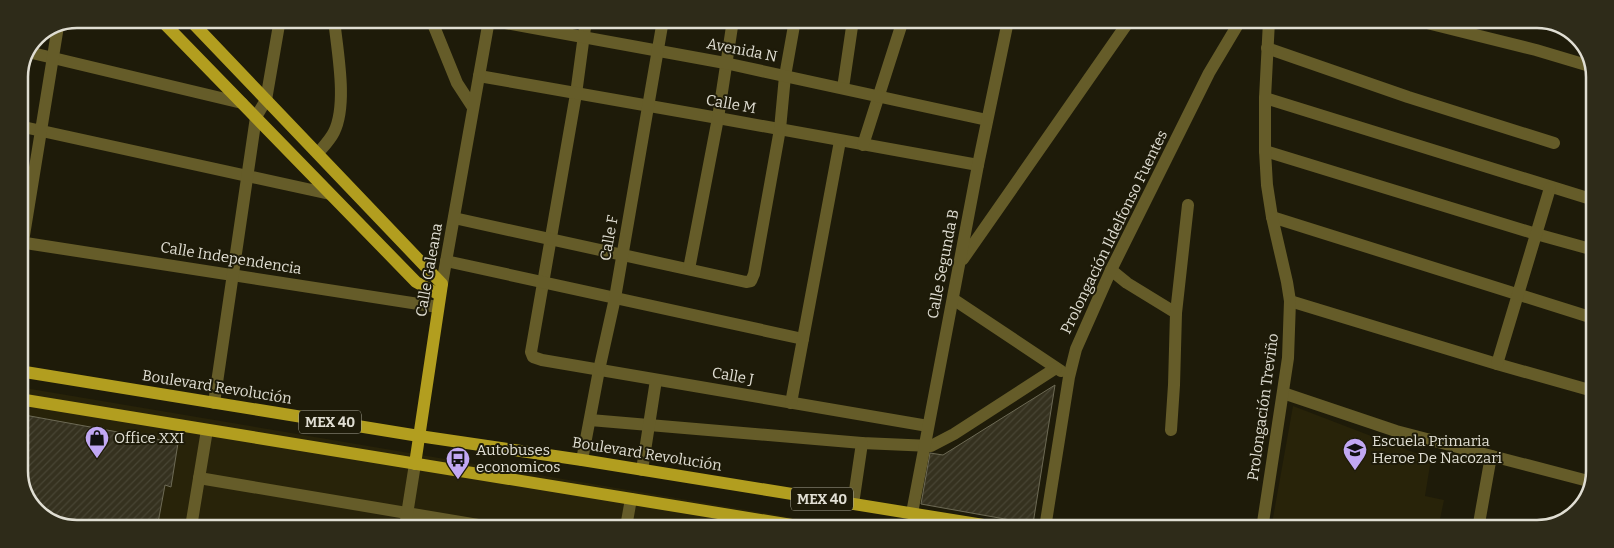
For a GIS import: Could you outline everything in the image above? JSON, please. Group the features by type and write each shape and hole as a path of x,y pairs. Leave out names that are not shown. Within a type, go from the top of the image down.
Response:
{"main road":[{"path":"169,28 416,282 440,296"},
{"path":"198,28 318,153 440,296"},
{"name":"Calle Galeana","path":"415,464 440,296"},
{"name":"Boulevard Revolución","path":"28,372 954,520"},
{"name":"MEX 40","path":"28,400 761,520"}],"street":[{"path":"214,403 256,117 266,100 278,28"},
{"path":"318,153 328,143 340,115 341,97 335,28"},
{"path":"434,28 458,83 472,106"},
{"name":"Calle Galeana","path":"440,296 472,106 488,28"},
{"name":"Avenida N","path":"536,28 725,63 987,120"},
{"path":"543,282 576,94 584,28"},
{"name":"Calle F","path":"582,460 623,256 661,28"},
{"path":"689,269 718,118 732,28"},
{"path":"454,218 623,256 746,282 750,281 754,274 780,129 785,76 794,28"},
{"path":"843,88 852,28"},
{"path":"863,145 900,28"},
{"name":"Calle Segunda B","path":"912,513 952,298 1007,28"},
{"path":"959,266 1124,28"},
{"name":"Prolongación Ildelfonso Fuentes","path":"1046,520 1069,377 1076,349 1090,313 1209,73 1236,28"},
{"name":"Prolongación Treviño","path":"1263,520 1290,341 1290,301 1267,185 1265,98 1268,28"},
{"path":"1444,28 1536,50 1585,65"},
{"path":"28,203 57,31"},
{"path":"1267,48 1408,97 1554,142"},
{"path":"34,53 242,103"},
{"name":"Calle M","path":"479,76 978,165"},
{"path":"1265,98 1586,198"},
{"path":"28,128 330,194"},
{"path":"791,403 840,141"},
{"path":"1265,151 1586,248"},
{"path":"1497,364 1550,188"},
{"path":"1171,430 1176,313 1188,205"},
{"path":"1272,217 1586,316"},
{"name":"Calle Independencia","path":"28,243 233,275 440,296"},
{"path":"446,261 803,339"},
{"path":"1111,270 1127,283 1176,313"},
{"name":"Calle J","path":"543,282 531,352 536,359 928,426"},
{"path":"952,298 1069,377"},
{"path":"1290,301 1586,389"},
{"path":"590,420 862,443 931,446 954,434 1056,368"},
{"path":"642,470 656,380"},
{"path":"1283,393 1396,431 1585,480"},
{"path":"192,520 207,430"},
{"path":"853,504 862,443"},
{"path":"1480,520 1491,456"},
{"name":"Calle Galeana","path":"406,520 415,464"},
{"path":"199,478 448,520"},
{"path":"627,520 631,499"}],"shaded area":[{"path":"28,389 806,520 70,520 52,514 42,506 33,493 28,481"},
{"name":"Escuela Primaria Heroe De Nacozari","path":"1293,406 1431,459 1425,496 1444,500 1440,520 1273,520"}],"building":[{"path":"1055,385 1034,520 1011,520 921,504 930,453 943,455"},
{"name":"Office XXI","path":"28,416 178,443 171,487 165,485 159,520 70,520 52,514 38,501 28,481"}],"place":[{"name":"Office XXI","path":"97,459"},
{"name":"Escuela Primaria Heroe De Nacozari","path":"1355,471"},
{"name":"Autobuses economicos","path":"458,480"}]}
